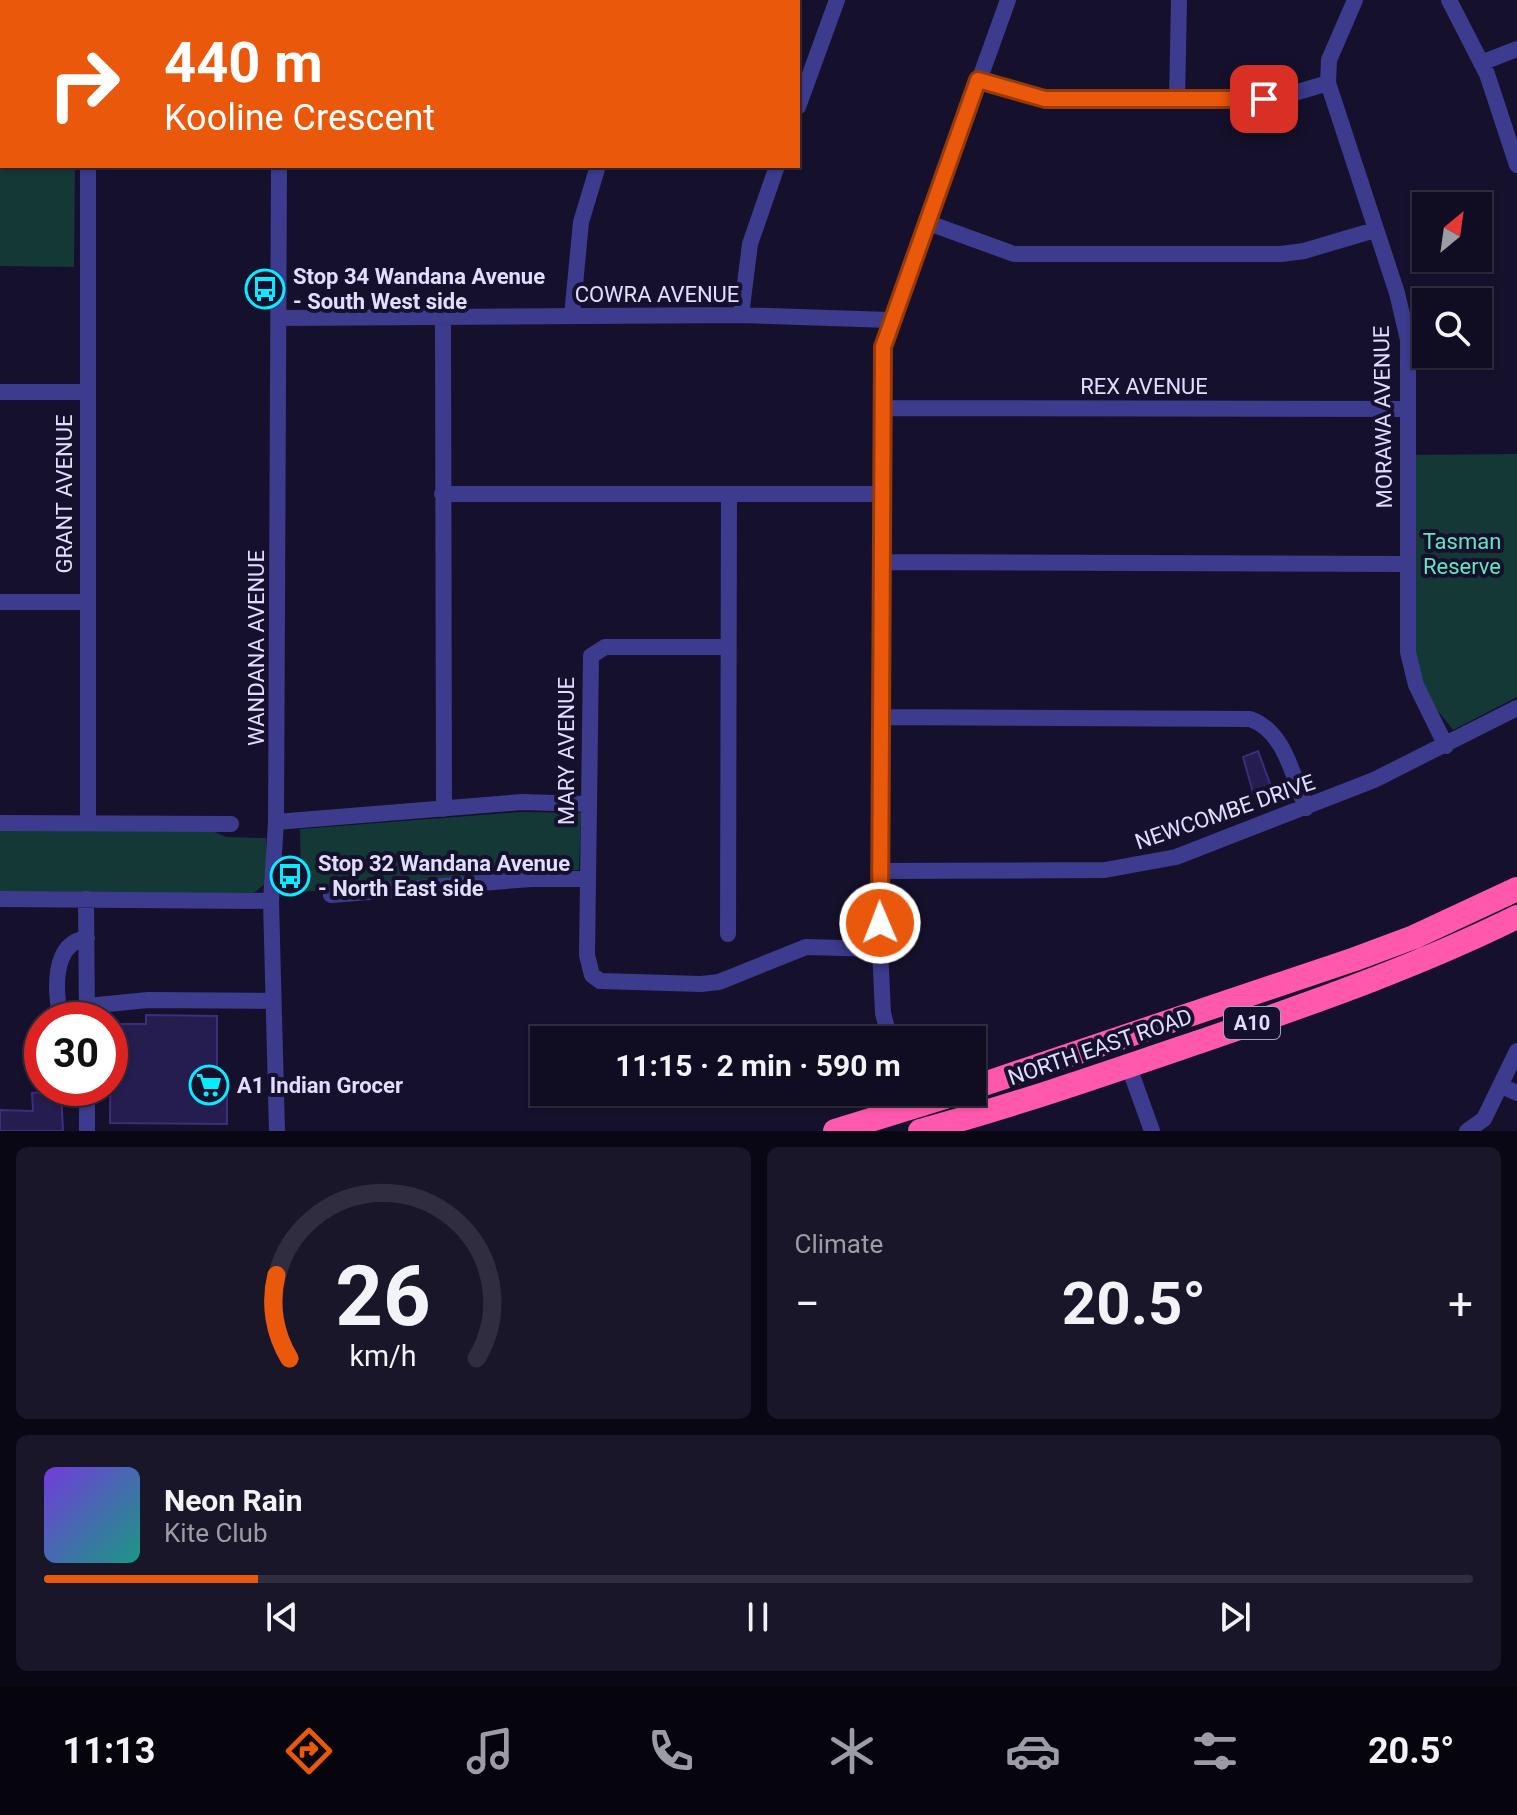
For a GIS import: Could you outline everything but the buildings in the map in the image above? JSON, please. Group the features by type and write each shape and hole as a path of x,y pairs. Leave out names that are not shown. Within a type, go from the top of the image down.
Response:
{"highway":[{"name":"NORTH EAST ROAD","path":"986,1083 1355,959 1517,889"},
{"path":"1490,903 1517,898"},
{"name":"NORTH EAST ROAD","path":"913,1110 931,1115 980,1114 1129,1067 1403,969 1517,917"},
{"path":"835,1131 913,1110"},
{"path":"901,1131 913,1110"}],"street":[{"path":"800,102 837,0"},
{"path":"886,1026 883,1013 879,871 883,347 890,320 1008,0"},
{"path":"1177,99 1179,0"},
{"name":"MORAWA AVENUE","path":"1355,0 1329,60 1328,83 1405,320 1408,652 1416,685 1446,746"},
{"path":"1449,0 1481,63 1517,165"},
{"path":"1481,63 1517,49"},
{"path":"978,80 1045,99 1281,97 1328,83"},
{"name":"GRANT AVENUE","path":"88,168 88,822"},
{"name":"WANDANA AVENUE","path":"277,1131 271,901 276,822 279,168"},
{"path":"572,316 581,222 597,168"},
{"path":"741,315 750,244 776,168"},
{"path":"926,222 1014,254 1281,254 1304,251 1375,230"},
{"name":"COWRA AVENUE","path":"280,318 741,315 890,320"},
{"path":"443,317 444,809"},
{"path":"0,392 86,392"},
{"name":"REX AVENUE","path":"881,408 1406,409"},
{"path":"442,494 882,494"},
{"path":"728,934 726,647 729,496"},
{"path":"882,562 1406,564"},
{"path":"0,602 87,602"},
{"name":"MARY AVENUE","path":"726,647 605,647 591,656 588,966 600,981 719,982 806,947 880,949"},
{"name":"NEWCOMBE DRIVE","path":"879,871 1126,868 1176,857 1306,808 1446,746 1517,708"},
{"path":"880,717 1250,719 1270,729 1279,740 1306,808"},
{"path":"276,822 522,802 588,804"},
{"path":"0,823 231,824"},
{"path":"331,895 531,879 588,879"},
{"path":"0,899 271,901"},
{"path":"86,899 87,1002"},
{"path":"60,1002 58,978 63,951 74,940 87,938"},
{"path":"128,1006 161,1000 273,1001"},
{"path":"1467,1131 1484,1119 1517,1051"},
{"path":"1129,1067 1152,1131"},
{"path":"1501,1086 1517,1093"},
{"path":"87,1106 87,1131"}],"green space":[{"path":"0,168 75,168 74,267 0,266"},
{"name":"Tasman Reserve","path":"1517,454 1517,697 1453,730 1428,698 1408,652 1406,455"},
{"path":"520,812 581,813 579,870 301,892 300,829"},
{"path":"0,830 212,831 226,837 266,838 266,883 254,893 0,893"}],"place":[{"name":"Stop 34 Wandana Avenue - South West side","path":"265,289"},
{"name":"Stop 32 Wandana Avenue - North East side","path":"290,876"},
{"name":"A1 Indian Grocer","path":"209,1085"}],"route":[{"path":"880,923 883,347 890,320 978,80 1045,99 1264,99"}]}
